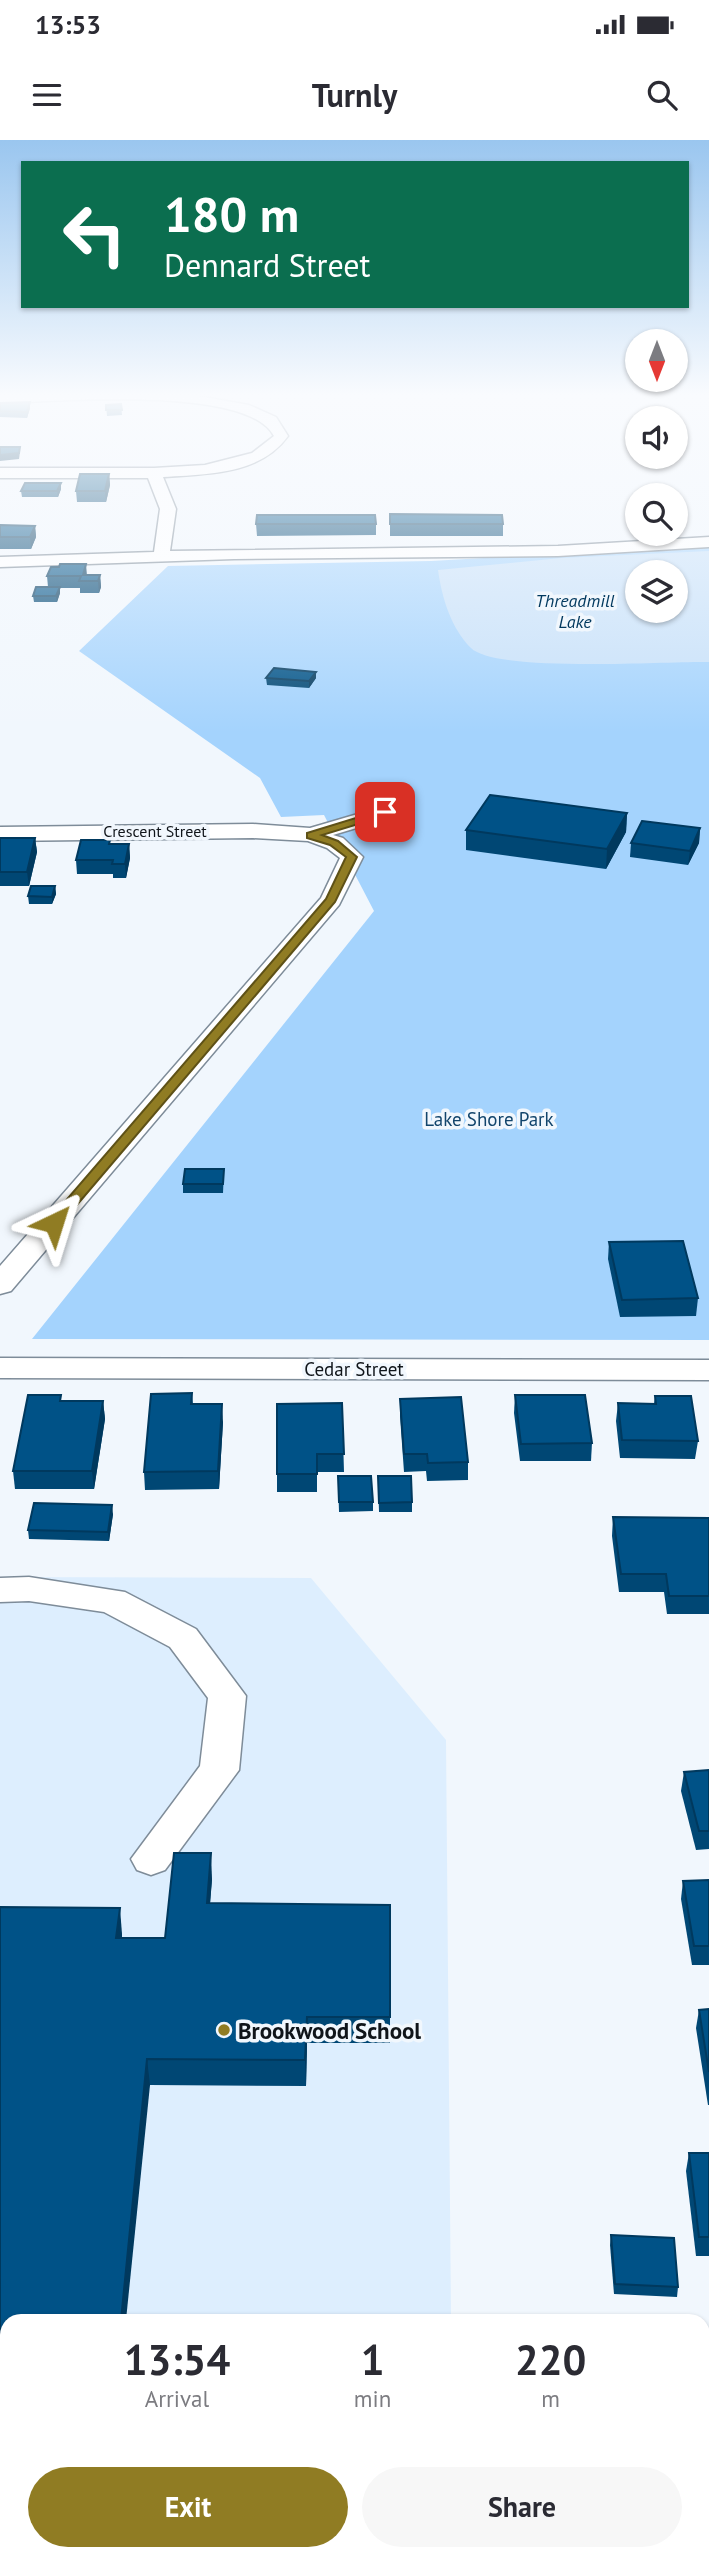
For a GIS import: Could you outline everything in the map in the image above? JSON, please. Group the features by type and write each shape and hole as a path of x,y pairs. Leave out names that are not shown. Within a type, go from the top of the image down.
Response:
{"street":[{"path":"161,558 167,507"},
{"path":"234,554 237,535"},
{"path":"0,562 234,554 558,551 709,541"},
{"path":"311,835 385,812"},
{"name":"Crescent Street","path":"0,834 253,831 311,835"},
{"path":"0,1285 331,900 352,857 334,843 311,835"},
{"name":"Cedar Street","path":"0,1368 709,1370"},
{"path":"0,1590 29,1588 112,1601 183,1638 227,1696 219,1770 151,1859"}],"shaded area":[{"name":"Brookwood School","path":"0,1577 311,1578 446,1740 451,2314 0,2314"}],"green space":[{"name":"Lake Shore Park","path":"709,545 709,1340 32,1339 374,911 324,815 281,817 260,778 79,651 168,566 431,561"}],"water":[{"name":"Threadmill Lake","path":"709,551 709,662 546,663 487,656 471,648 458,631 448,612 438,570 561,558"}],"building":[{"path":"390,514 502,515 503,524 390,524"},
{"path":"257,515 375,515 376,524 256,524"},
{"path":"0,525 35,526 30,537 0,537"},
{"path":"60,564 86,564 83,575 100,575 98,581 79,581 81,576 47,576 51,567 59,567"},
{"path":"36,587 60,587 56,596 33,596"},
{"path":"274,668 316,672 309,681 266,678"},
{"path":"490,795 627,813 607,849 466,830"},
{"path":"642,821 700,828 690,851 631,843"},
{"path":"0,838 35,838 27,872 0,872"},
{"path":"81,840 110,840 109,844 129,844 125,864 112,864 113,860 76,860"},
{"path":"31,886 55,886 52,897 28,896"},
{"path":"185,1169 224,1169 223,1184 183,1184"},
{"path":"683,1241 698,1298 622,1300 609,1242"},
{"path":"192,1393 191,1404 222,1404 218,1471 144,1472 151,1394"},
{"path":"28,1395 61,1395 60,1401 103,1401 92,1471 13,1471"},
{"path":"515,1395 585,1395 592,1443 521,1444"},
{"path":"655,1396 691,1396 698,1441 622,1440 618,1403 656,1404"},
{"path":"461,1397 468,1462 428,1463 427,1454 404,1454 400,1399"},
{"path":"342,1403 344,1454 317,1454 317,1474 277,1474 277,1404"},
{"path":"338,1476 371,1476 373,1502 339,1502"},
{"path":"378,1476 411,1476 412,1502 379,1503"},
{"path":"34,1503 112,1505 108,1532 28,1530"},
{"path":"613,1517 709,1518 709,1596 669,1596 666,1574 621,1574"},
{"path":"709,1770 709,1831 699,1831 684,1772"},
{"path":"174,1853 211,1853 207,1903 390,1905 390,2017 307,2017 305,2060 147,2059 122,2314 0,2314 0,1907 120,1908 116,1938 165,1938"},
{"path":"709,1880 709,1946 694,1946 683,1881"},
{"path":"709,2009 709,2072 699,2010"},
{"path":"689,2153 709,2153 709,2237 699,2237"},
{"path":"611,2235 674,2238 678,2287 615,2284"}],"place":[{"name":"Brookwood School","path":"224,2030"}],"route":[{"path":"54,1223 331,900 352,857 334,843 311,835 385,812"}]}
